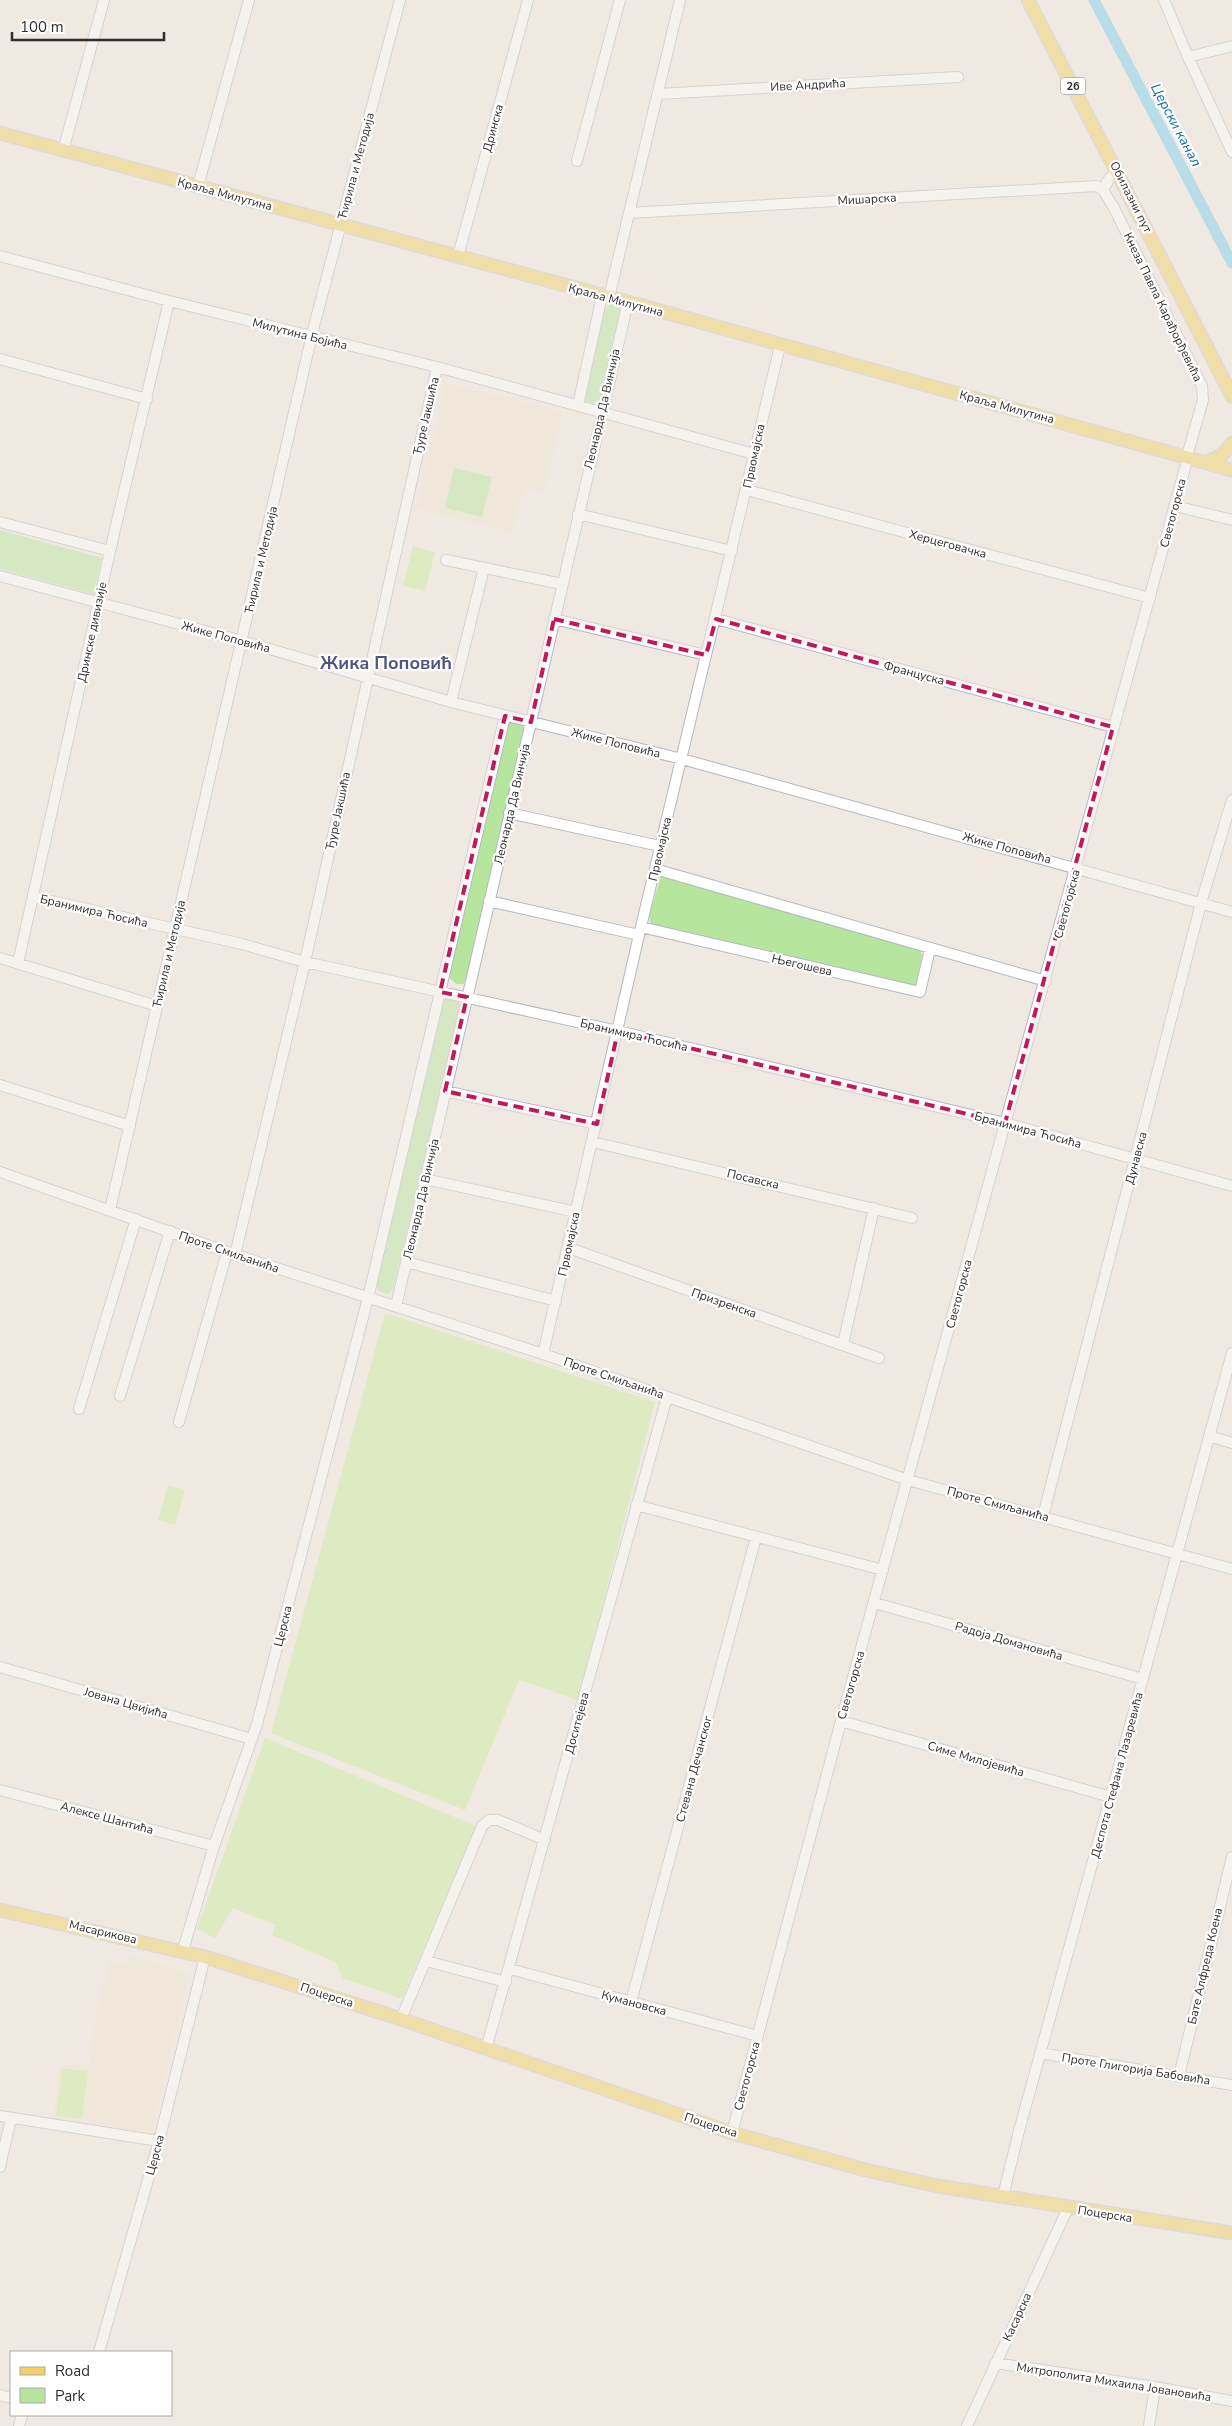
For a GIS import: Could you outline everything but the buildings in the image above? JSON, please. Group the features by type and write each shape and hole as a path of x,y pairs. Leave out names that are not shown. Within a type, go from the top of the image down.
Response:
{"main road":[{"name":"Обилазни пут","path":"1028,0 1118,171 1232,396"},
{"name":"Краља Милутина","path":"0,132 63,151 628,302 780,346 1232,470"},
{"path":"1206,463 1222,455 1232,443"},
{"name":"Масарикова","path":"0,1910 205,1956"},
{"name":"Поцерска","path":"205,1956 401,2019 732,2133 910,2180 1068,2208 1232,2233"}],"street":[{"path":"63,151 104,0"},
{"path":"198,186 249,0"},
{"name":"Ћирила и Методија","path":"110,1210 312,337 400,0"},
{"name":"Дринска","path":"458,256 528,0"},
{"path":"577,160 620,0"},
{"name":"Леонарда Да Винчија","path":"578,405 629,214 680,0"},
{"path":"1164,0 1232,152"},
{"path":"1188,57 1232,46"},
{"name":"Иве Андрића","path":"658,94 958,77"},
{"path":"1103,190 1118,171"},
{"name":"Мишарска","path":"629,214 1076,186 1097,186 1103,190"},
{"name":"Кнеза Павла Карађорђевића","path":"1103,190 1202,386 1203,400 1188,457"},
{"name":"Милутина Бојића","path":"0,256 169,301 437,367 754,454"},
{"name":"Дринске дивизије","path":"18,963 110,552 169,301"},
{"name":"Леонарда Да Винчија","path":"396,1306 601,411 628,302"},
{"name":"Првомајска","path":"543,1354 640,931 780,346"},
{"path":"0,358 147,398"},
{"name":"Ђуре Јакшића","path":"179,1422 231,1253 305,962 437,367"},
{"name":"Светогорска","path":"732,2133 841,1721 875,1604 1188,457"},
{"name":"Херцеговачка","path":"747,490 1150,598"},
{"path":"1175,506 1232,520"},
{"path":"578,514 732,551"},
{"path":"0,522 110,552"},
{"path":"446,560 562,584"},
{"path":"451,702 484,568"},
{"name":"Жике Поповића","path":"0,576 242,641 451,702 682,759 1232,912"},
{"path":"554,619 706,655"},
{"name":"Француска","path":"716,619 1113,727"},
{"path":"368,1298 505,716"},
{"name":"Дунавска","path":"1042,1516 1202,903 1232,800"},
{"path":"509,813 660,846"},
{"path":"655,869 1046,981"},
{"name":"Бранимира Ћосића","path":"34,897 242,944 305,962 618,1031 1005,1123 1232,1186"},
{"path":"489,901 640,931"},
{"name":"Његошева","path":"640,931 920,992 930,949"},
{"path":"0,958 157,1006"},
{"path":"0,1085 130,1126"},
{"path":"445,1091 597,1124"},
{"name":"Посавска","path":"593,1142 912,1218"},
{"name":"Проте Смиљанића","path":"0,1172 231,1253 543,1354 908,1480 1232,1569"},
{"path":"425,1179 576,1212"},
{"path":"843,1344 874,1208"},
{"path":"79,1408 136,1219"},
{"path":"120,1396 170,1231"},
{"name":"Призренска","path":"568,1248 879,1358"},
{"path":"406,1262 556,1301"},
{"name":"Церска","path":"183,1950 214,1846 259,1717 368,1298"},
{"name":"Деспота Стефана Лазаревића","path":"1003,2196 1040,2053 1232,1354"},
{"name":"Доситејева","path":"486,2049 510,1969 666,1397"},
{"path":"1209,1436 1232,1443"},
{"path":"636,1505 883,1570"},
{"name":"Стевана Дечанског","path":"631,2002 756,1537"},
{"name":"Радоја Домановића","path":"875,1604 1143,1679"},
{"name":"Јована Цвијића","path":"0,1667 252,1739"},
{"name":"Симе Милојевића","path":"841,1721 1111,1797"},
{"name":"Алексе Шантића","path":"0,1790 214,1846"},
{"path":"401,2019 485,1822 491,1819 498,1820 545,1840"},
{"name":"Бате Алфреда Коена","path":"1179,2076 1232,1857"},
{"name":"Церска","path":"99,2351 160,2141 205,1956"},
{"path":"426,1961 506,1982"},
{"name":"Кумановска","path":"510,1969 758,2036"},
{"name":"Проте Глигорија Бабовића","path":"1040,2053 1232,2085"},
{"path":"0,2116 160,2141"},
{"path":"0,2167 11,2118"},
{"name":"Касарска","path":"967,2426 1068,2208"},
{"name":"Митрополита Михаила Јовановића","path":"995,2363 1156,2387 1232,2402"},
{"path":"1149,2426 1156,2387"}],"highlighted area":[{"path":"554,619 706,655 716,619 1113,727 1005,1123 618,1031 597,1124 445,1091 467,997 440,992 505,716 531,722"}],"shaded area":[{"path":"446,383 563,411 544,493 523,489 513,533 416,509"},
{"path":"130,1954 189,1973 152,2136 52,2121 59,2065 89,2065 100,1986 107,1986 108,1961 126,1965"}],"green space":[{"path":"610,304 619,306 622,310 601,399 592,404 586,401 584,395 603,312"},
{"path":"454,468 492,477 482,517 445,508"},
{"path":"0,530 102,558 93,594 0,569"},
{"path":"413,546 435,552 425,591 403,586"},
{"path":"514,721 522,725 524,730 467,979 463,984 456,984 449,977 507,725"},
{"path":"661,876 919,947 922,955 916,985 913,986 651,925 649,916"},
{"path":"445,997 457,1000 460,1004 393,1290 387,1294 378,1290 376,1283"},
{"path":"385,1313 655,1402 578,1700 519,1680 465,1810 271,1733"},
{"path":"168,1485 185,1490 175,1525 158,1520"},
{"path":"265,1738 476,1826 402,1999 343,1978 335,1962 272,1935 276,1925 233,1908 215,1938 197,1929"},
{"path":"62,2068 88,2071 82,2119 56,2116"}],"waterway":[{"name":"Церски канал","path":"1094,0 1232,263"}],"district":[{"name":"Жика Поповић","path":"386,663"}]}
